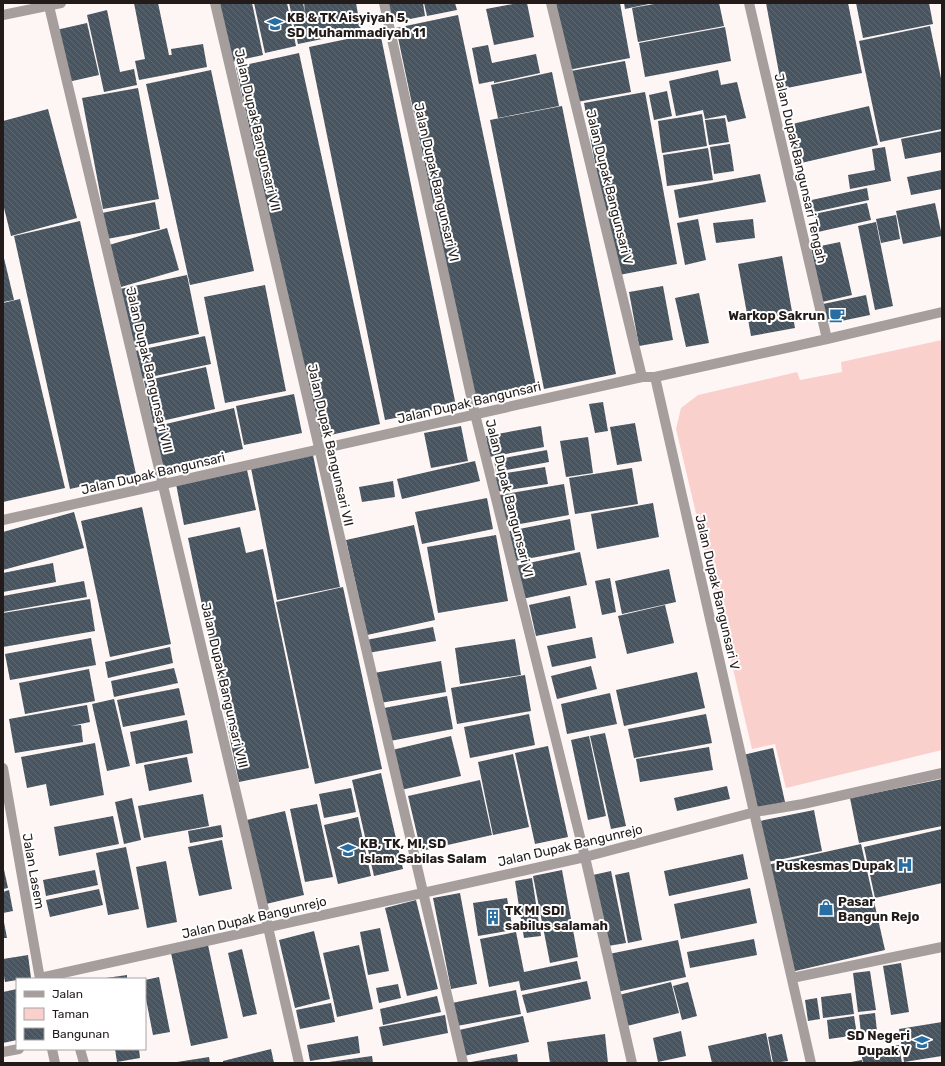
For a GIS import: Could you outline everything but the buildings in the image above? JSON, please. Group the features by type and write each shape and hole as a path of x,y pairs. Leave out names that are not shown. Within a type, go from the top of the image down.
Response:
{"street":[{"path":"3,16 61,3"},
{"name":"Jalan Dupak Bangunsari VII","path":"215,3 424,893 462,1063"},
{"name":"Jalan Dupak Bangunsari VI","path":"384,3 476,414 585,857 632,1063"},
{"name":"Jalan Dupak Bangunsari V","path":"551,3 642,377"},
{"name":"Jalan Dupak Bangunsari Tengah","path":"749,3 827,339"},
{"name":"Jalan Dupak Bangunsari VIII","path":"49,6 164,484 299,1063"},
{"name":"Jalan Dupak Bangunsari","path":"3,520 642,377 655,377 827,339 942,312"},
{"name":"Jalan Dupak Bangunsari V","path":"655,377 811,1063"},
{"name":"Jalan Lasem","path":"3,768 40,978"},
{"name":"Jalan Dupak Bangunrejo","path":"40,978 61,976 268,927 585,857 755,812 803,804 942,773"},
{"path":"792,978 942,946"},
{"path":"3,1052 16,1050"},
{"path":"52,1050 55,1063"},
{"path":"80,1050 84,1063"}],"green space":[{"path":"942,340 942,750 786,788 775,744 752,749 676,429 681,408 698,395 797,372 800,380 842,372 841,362"}],"place":[{"name":"KB & TK Aisyiyah 5, SD Muhammadiyah 11","path":"275,24"},
{"name":"Warkop Sakrun","path":"837,315"},
{"name":"KB, TK, MI, SD Islam Sabilas Salam","path":"348,850"},
{"name":"Puskesmas Dupak","path":"905,865"},
{"name":"Pasar Bangun Rejo","path":"826,908"},
{"name":"TK MI SDI sabilus salamah","path":"493,917"},
{"name":"SD Negeri Dupak V","path":"922,1042"}]}
